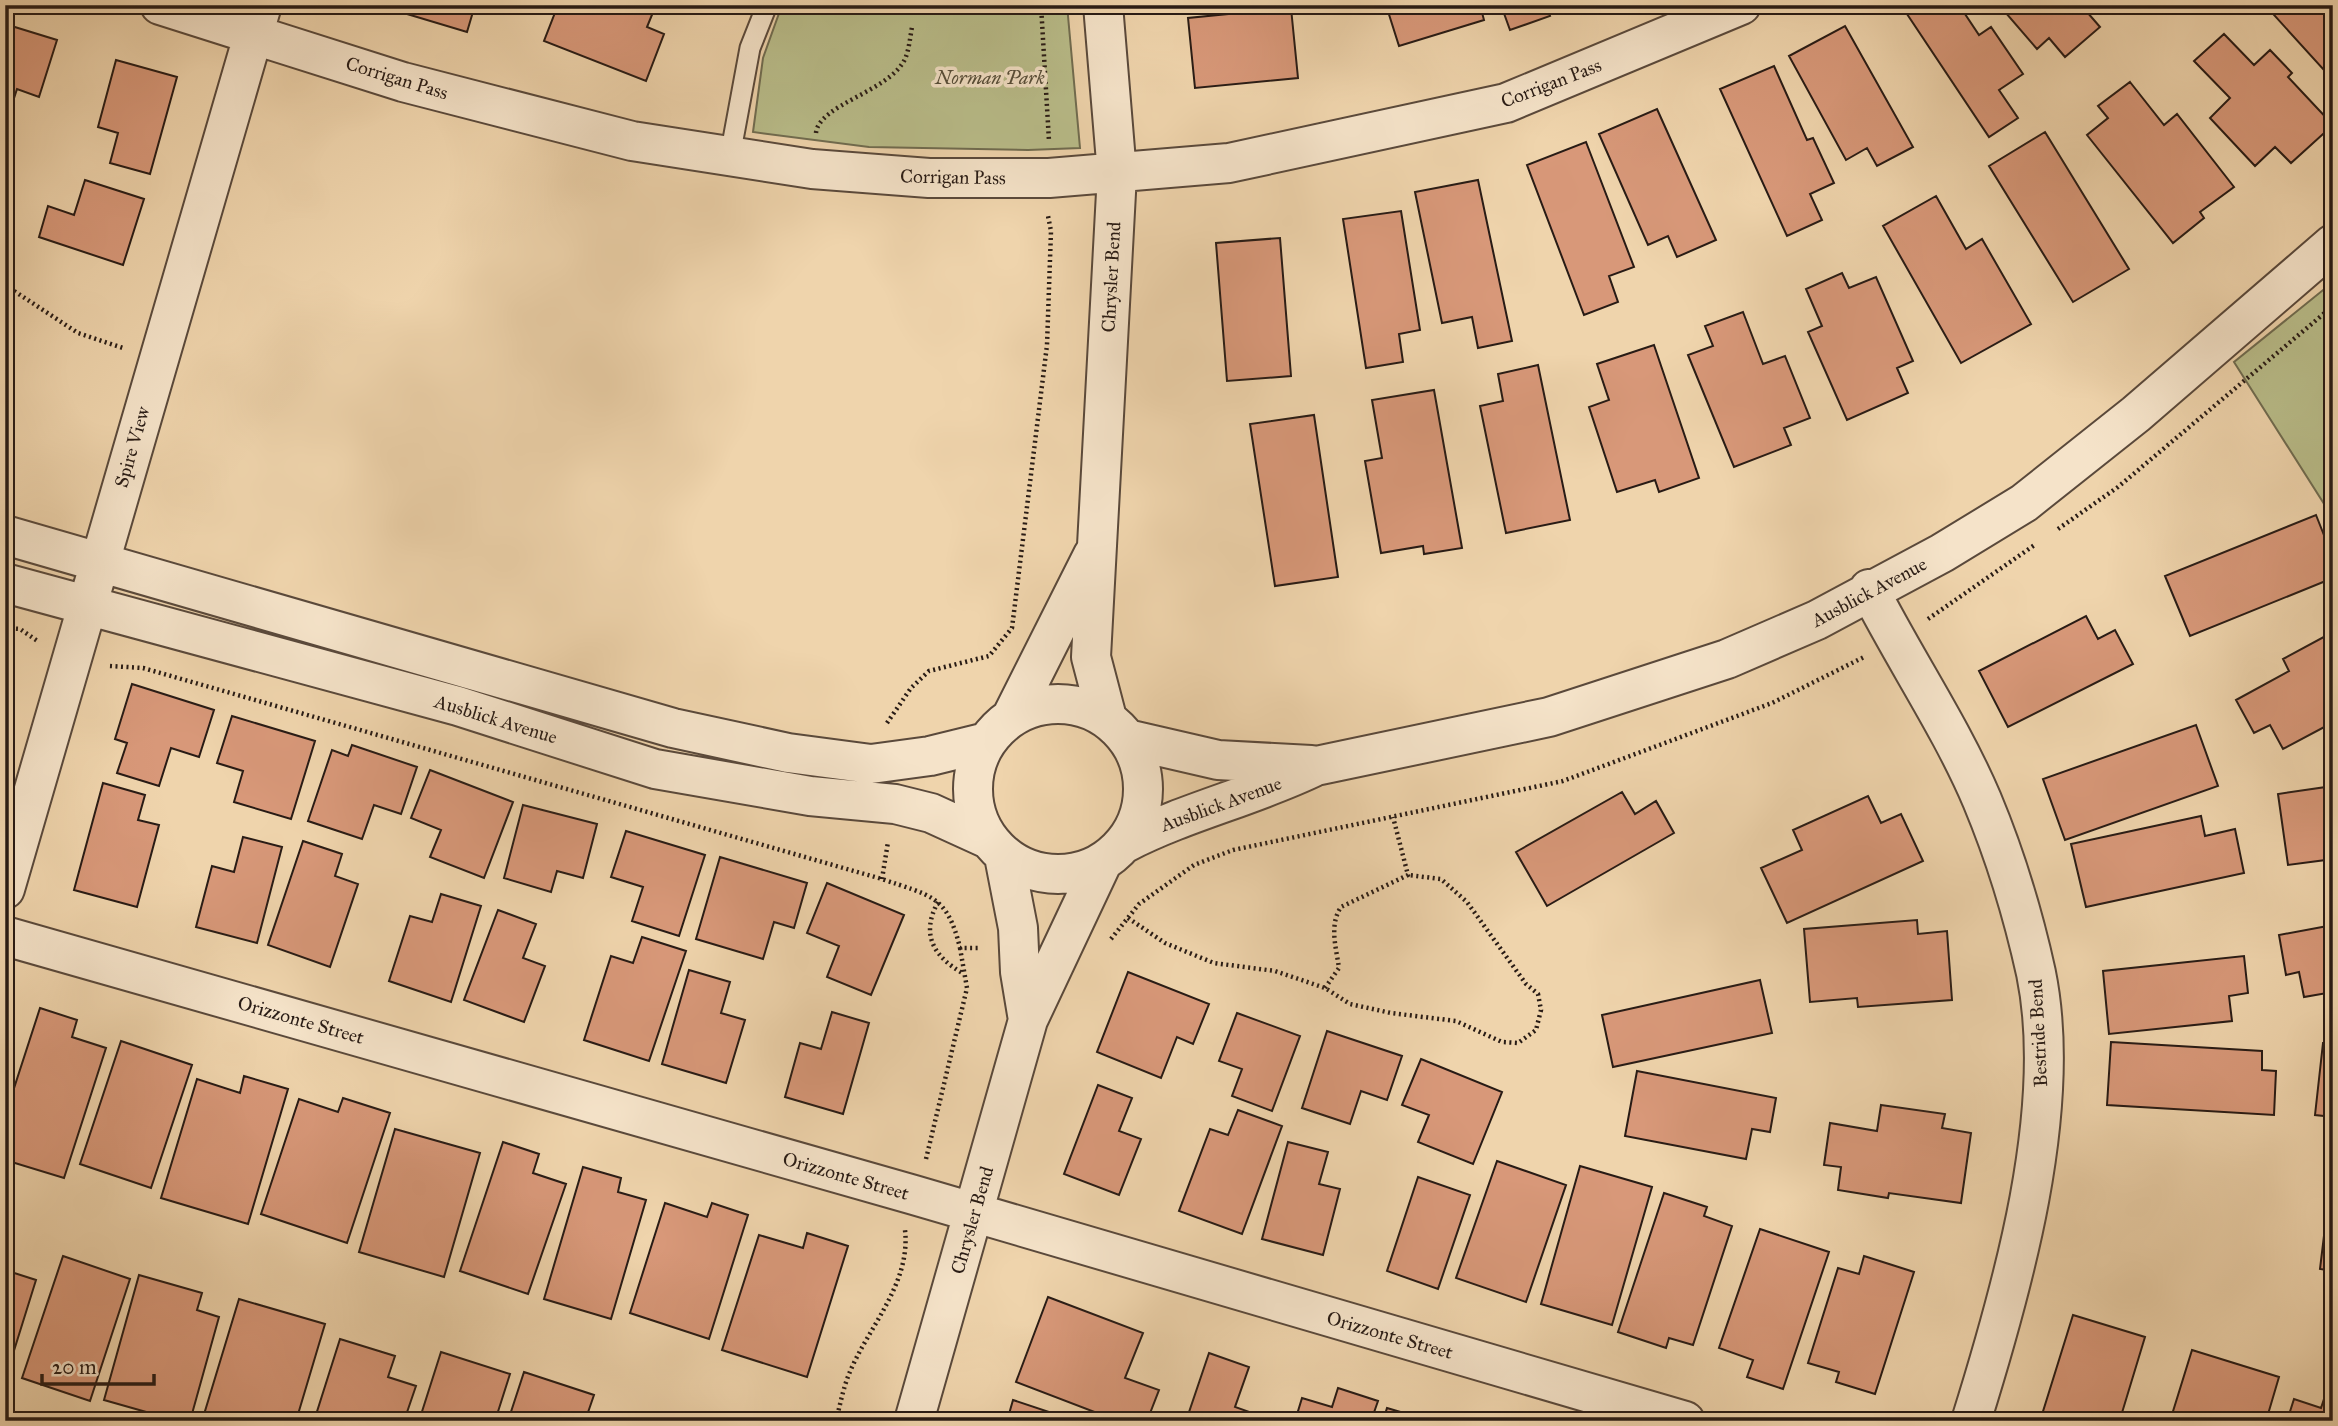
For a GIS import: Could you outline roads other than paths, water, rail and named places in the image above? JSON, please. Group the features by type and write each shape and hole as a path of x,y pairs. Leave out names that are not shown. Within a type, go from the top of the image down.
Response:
{"street":[{"name":"Corrigan Pass","path":"160,5 257,19 403,82 618,137 812,169 929,178 1049,178 1229,163 1506,103 1741,5"},
{"name":"Chrysler Bend","path":"1102,5 1117,174 1096,550 1098,581 1091,657 1117,729"},
{"name":"Spire View","path":"5,889 257,19"},
{"name":"Ausblick Avenue","path":"1114,853 1164,823 1290,779 1317,766 1549,717 1727,659 1817,620 1870,589 1942,553 2024,503 2136,414 2333,244"},
{"name":"Ausblick Avenue","path":"5,535 673,728 788,753 870,764 930,756 1000,729"},
{"name":"Chrysler Bend","path":"1000,729 1096,550"},
{"name":"Ausblick Avenue","path":"5,583 458,706 655,769 810,796 895,804 931,813 996,847"},
{"name":"Bestride Bend","path":"1870,589 1981,798 2002,853 2036,974 2042,1048 2041,1100 2034,1165 2005,1312 1971,1421"},
{"path":"1059,703 1084,708 1117,729 1138,759 1143,791 1137,823 1114,853 1078,873 1052,875 1026,869 996,847 975,814 972,786 977,758 1000,729 1035,706 1059,703"},
{"name":"Ausblick Avenue","path":"1117,729 1217,760 1285,761 1317,766"},
{"name":"Chrysler Bend","path":"996,847 1018,928 1020,972 1028,1020"},
{"name":"Chrysler Bend","path":"914,1421 1028,1020 1114,853"},
{"name":"Orizzonte Street","path":"5,936 901,1191 1685,1421"}],"lane":[{"path":"730,156 750,48 767,5"}],"park label":[{"name":"Norman Park","path":"990,77"}]}
